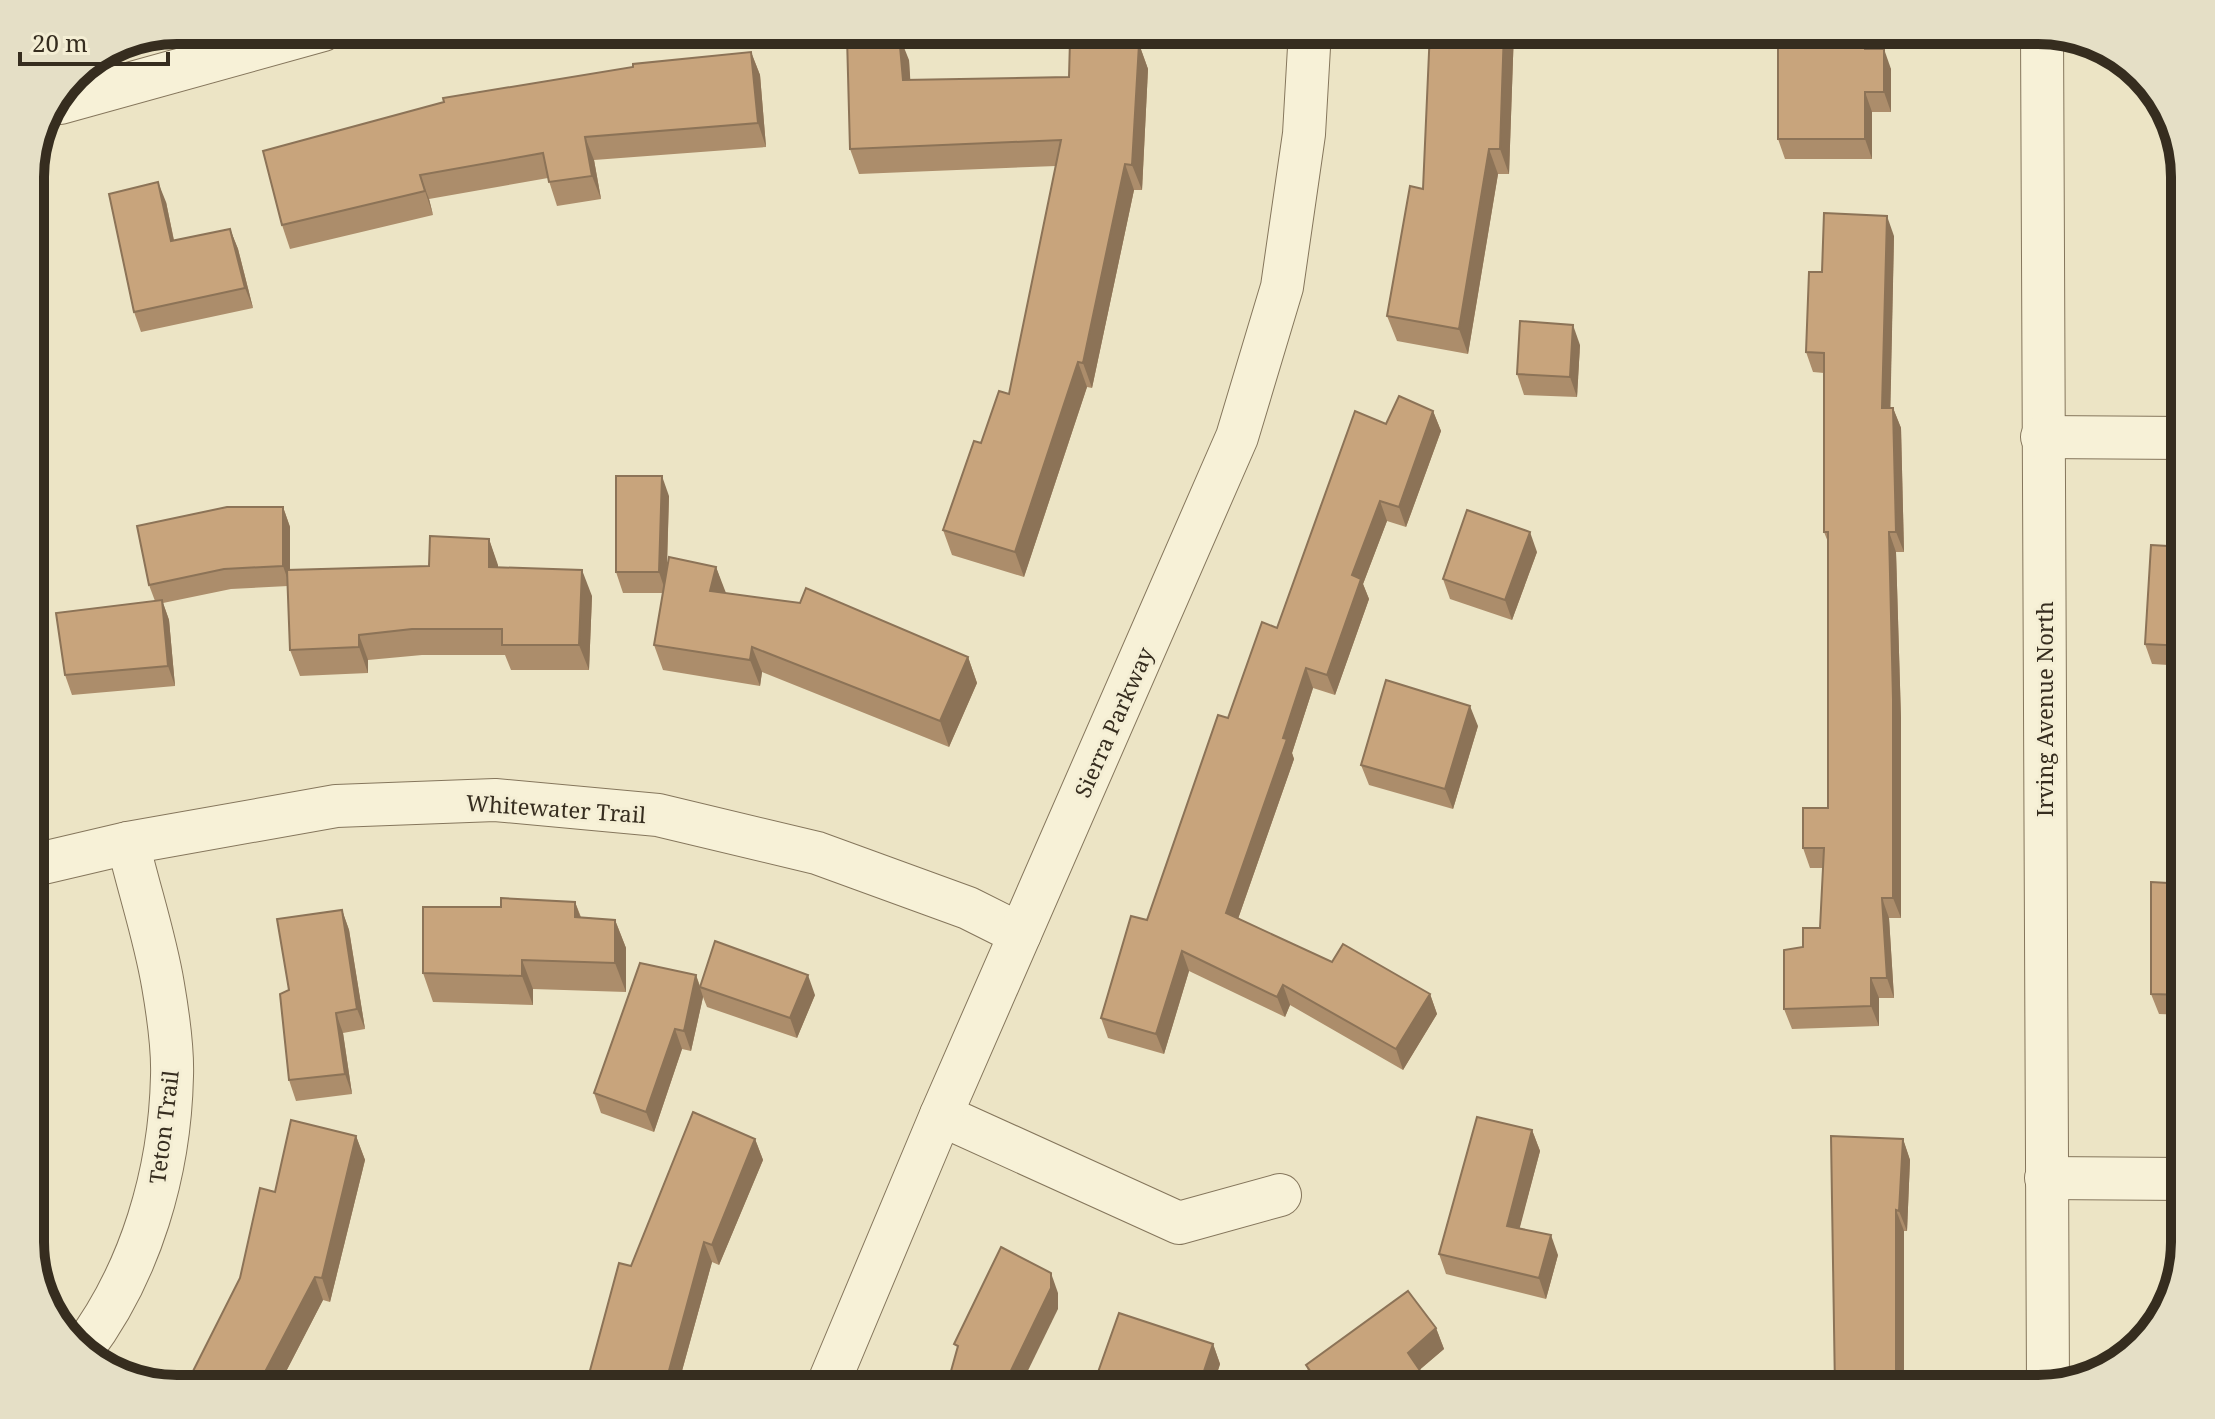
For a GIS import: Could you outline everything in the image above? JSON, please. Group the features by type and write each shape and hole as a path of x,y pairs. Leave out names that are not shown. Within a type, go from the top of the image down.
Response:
{"street":[{"path":"68,101 273,44"},
{"name":"Sierra Parkway","path":"832,1375 941,1115 1237,437 1282,287 1304,134 1309,44"},
{"name":"Irving Avenue North","path":"2042,44 2048,1374"},
{"path":"2042,437 2171,438"},
{"name":"Whitewater Trail","path":"44,863 128,843 336,806 495,800 658,815 817,853 968,908 1020,934"},
{"name":"Teton Trail","path":"89,1341 137,1255 163,1168 172,1074 163,984 128,843"},
{"path":"941,1115 1179,1223 1280,1195"},
{"path":"2046,1178 2171,1179"}],"building":[{"path":"847,44 900,44 903,80 1069,77 1070,44 1139,44 1132,165 1125,164 1083,363 1078,362 1015,552 943,530 974,441 981,443 999,391 1009,394 1061,140 850,149"},
{"path":"1429,44 1504,44 1500,149 1489,149 1459,329 1387,316 1410,186 1423,189"},
{"path":"1778,44 1865,44 1865,49 1884,49 1884,92 1865,92 1865,139 1778,139"},
{"path":"751,52 758,123 585,137 592,176 549,182 543,153 420,175 425,191 282,225 263,151 444,102 443,98 633,67 633,64"},
{"path":"2168,152 2171,177 2170,232"},
{"path":"158,182 171,241 230,229 245,288 134,312 109,194"},
{"path":"1824,213 1887,216 1882,408 1893,408 1896,532 1889,532 1893,898 1882,898 1887,978 1871,978 1871,1006 1784,1009 1784,950 1803,947 1803,928 1820,928 1824,848 1803,848 1803,808 1828,808 1828,532 1824,532 1824,353 1806,352 1809,272 1822,272"},
{"path":"1520,321 1573,325 1570,377 1517,374"},
{"path":"1399,396 1433,411 1399,507 1380,501 1352,575 1361,579 1327,675 1306,668 1283,738 1287,739 1226,913 1332,962 1343,944 1430,994 1396,1049 1283,985 1277,997 1182,951 1156,1034 1101,1018 1131,916 1147,920 1218,715 1228,718 1262,622 1277,628 1355,411 1386,424"},
{"path":"616,476 662,476 659,572 616,572"},
{"path":"227,507 283,507 283,566 224,569 149,585 137,526"},
{"path":"1467,510 1530,532 1505,600 1443,579"},
{"path":"430,536 489,539 489,567 582,570 579,645 502,645 502,629 412,629 359,635 359,647 290,650 287,570 429,566"},
{"path":"2151,545 2171,546 2171,645 2145,644"},
{"path":"669,557 716,567 710,591 800,603 806,588 968,657 940,721 752,647 750,660 654,645"},
{"path":"162,600 168,666 65,675 56,613"},
{"path":"1386,680 1470,706 1445,789 1361,765"},
{"path":"2151,882 2171,883 2171,995 2151,994"},
{"path":"501,898 575,902 575,917 615,920 615,963 522,960 522,976 423,973 423,907 501,907"},
{"path":"342,910 357,1009 336,1013 345,1074 289,1080 280,994 289,990 277,919"},
{"path":"715,941 808,975 790,1018 700,987"},
{"path":"640,963 696,975 684,1031 675,1029 646,1112 594,1093"},
{"path":"693,1112 755,1139 712,1245 704,1242 668,1375 589,1375 619,1263 631,1266"},
{"path":"1477,1117 1532,1130 1507,1226 1551,1235 1539,1278 1439,1254"},
{"path":"291,1120 356,1136 322,1278 315,1277 263,1375 191,1375 240,1278 260,1188 275,1192"},
{"path":"1831,1136 1903,1139 1899,1211 1896,1210 1896,1375 1835,1375"},
{"path":"1001,1247 1051,1273 1051,1288 1009,1375 950,1375 958,1346 954,1344"},
{"path":"1408,1291 1436,1328 1408,1353 1421,1372 1417,1375 1313,1375 1306,1365"},
{"path":"1119,1313 1213,1344 1203,1375 1097,1375"}]}
